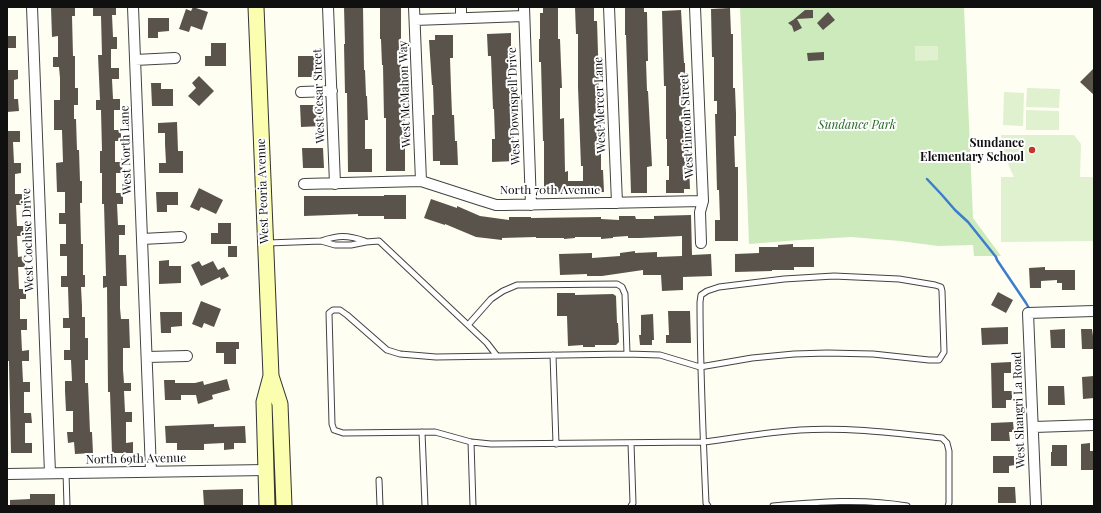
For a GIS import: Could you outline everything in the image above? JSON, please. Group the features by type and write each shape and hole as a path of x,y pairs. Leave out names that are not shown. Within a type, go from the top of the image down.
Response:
{"main road":[{"name":"West Peoria Avenue","path":"256,7 271,376 280,404 284,506"},
{"name":"West Peoria Avenue","path":"267,506 264,402 271,376"},
{"path":"266,470 273,477 275,483 276,506"}],"street":[{"name":"West Cochise Drive","path":"32,7 50,473"},
{"name":"West North Lane","path":"133,7 151,471"},
{"name":"West Cesar Street","path":"328,7 335,184"},
{"name":"West McMahon Way","path":"414,7 421,181"},
{"path":"461,7 461,18"},
{"name":"West Mercer Lane","path":"609,7 617,203"},
{"name":"West Lincoln Street","path":"695,7 703,201 700,212 701,243"},
{"path":"415,20 461,18 524,11"},
{"name":"West Downspell Drive","path":"524,11 530,205"},
{"path":"135,60 175,58"},
{"path":"301,92 332,91"},
{"name":"North 70th Avenue","path":"304,184 421,181 496,204 530,205 703,201"},
{"path":"142,239 181,237"},
{"name":"West Shangri La Road","path":"1036,506 1034,427 1028,313 1094,311"},
{"path":"147,357 187,356"},
{"path":"1034,427 1094,424"},
{"name":"North 69th Avenue","path":"7,474 266,470"}],"lane":[{"path":"266,243 321,241 334,237 350,236 366,242"},
{"path":"321,241 335,245 351,245 379,241 487,343 497,356"},
{"path":"708,506 706,503 704,442 700,367 701,295 707,291 719,287 784,279 834,276 899,279 941,287 944,352 939,360 873,354 827,353 794,354 700,367 660,355 627,354 436,357 400,354 387,350 340,310 333,310 329,313 332,424 334,430 343,433 436,432 471,442 491,444 704,442 768,433 831,429 888,432 942,438 947,443 949,451 948,506"},
{"path":"468,325 491,299 503,291 517,285 617,284 622,287 625,294 627,354"},
{"path":"553,355 556,444"},
{"path":"422,432 425,506"},
{"path":"471,442 473,506"},
{"path":"631,443 633,503 631,506"},
{"path":"66,473 67,506"},
{"path":"380,480 380,506"},
{"path":"773,506 826,502 889,502 907,506"}],"green space":[{"name":"Sundance Park","path":"740,7 964,7 973,218 1001,256 974,256 973,245 938,246 851,237 749,244"},
{"path":"915,46 938,46 938,60 915,61"},
{"path":"1027,88 1060,89 1059,108 1026,107"},
{"path":"1004,92 1024,93 1023,126 1003,125"},
{"path":"1026,110 1059,111 1059,130 1026,130"},
{"path":"1001,135 1074,135 1081,144 1080,177 1094,177 1094,241 1001,242 1001,177 1014,177 1009,167"}],"building":[{"path":"51,7 75,7 75,16 72,16 73,56 75,56 75,88 78,88 78,105 74,105 74,119 76,119 77,150 79,150 80,181 82,181 82,203 80,203 81,244 83,244 83,275 85,275 85,287 81,287 82,317 85,317 85,338 88,338 88,360 85,360 85,383 88,383 90,432 92,432 93,453 75,454 74,442 68,443 67,432 73,432 73,411 66,411 65,381 72,381 71,360 64,360 64,350 70,350 70,328 63,328 63,318 69,318 68,287 61,287 61,276 67,276 67,256 60,256 60,244 66,244 66,224 59,224 59,213 65,213 65,192 57,192 56,163 63,162 62,130 54,130 54,100 60,100 60,78 59,67 53,67 53,57 58,57 58,36 52,37"},
{"path":"93,7 116,7 116,15 112,15 113,37 117,37 117,49 111,49 111,68 119,68 119,79 112,79 113,99 120,99 120,110 114,110 114,130 121,130 121,141 115,141 115,162 122,162 123,173 116,173 116,193 123,193 123,204 117,204 118,225 125,225 125,235 119,235 119,255 126,255 127,286 120,286 120,308 121,319 129,319 130,348 123,348 123,370 124,383 131,383 131,391 124,391 125,412 132,412 132,422 126,422 126,443 133,442 133,453 112,453 110,392 108,392 107,287 103,288 103,276 106,276 104,204 102,204 102,173 100,173 100,151 102,151 101,110 96,110 96,100 100,100 98,55 102,55 101,16 93,16"},
{"path":"193,7 208,12 202,30 191,26 189,32 179,29 186,9 191,11"},
{"path":"344,7 363,7 364,70 368,120 365,120 365,149 372,149 372,172 348,172"},
{"path":"380,7 401,7 401,69 403,69 405,171 386,171 386,118 384,118"},
{"path":"543,7 558,7 558,39 560,39 562,88 560,88 560,119 564,118 565,172 568,171 568,181 583,181 583,166 581,166 578,87 578,34 576,34 575,7 594,7 594,21 597,21 601,117 601,170 603,170 604,192 544,194 544,141 541,62 539,62 540,13 543,13"},
{"path":"625,7 644,7 644,12 647,12 648,61 646,61 652,166 647,167 647,193 631,193"},
{"path":"730,8 731,34 733,34 733,88 735,88 736,114 736,136 734,136 735,167 738,167 738,241 715,241 715,220 720,220 719,190 717,190 715,114 717,114 717,101 714,101 714,57 712,57 711,9"},
{"path":"681,10 685,63 686,143 688,142 690,189 684,189 684,193 666,193 666,180 669,180 669,166 667,166 666,86 664,86 662,11"},
{"path":"805,10 813,10 813,18 797,19 802,28 794,32 792,26 788,23"},
{"path":"828,12 835,20 823,30 817,23"},
{"path":"148,18 169,18 169,31 158,32 158,38 148,38"},
{"path":"511,33 511,87 513,86 514,143 516,161 492,162 492,139 495,139 494,109 491,56 488,56 487,34"},
{"path":"435,35 453,35 453,58 450,58 452,115 454,115 458,165 440,165 440,161 433,161 432,115 434,115 429,40 435,40"},
{"path":"7,36 16,36 16,48 7,48"},
{"path":"211,43 226,43 226,66 205,66 205,56 211,56"},
{"path":"824,52 824,60 808,61 807,53"},
{"path":"298,56 320,56 320,77 298,77"},
{"path":"1094,68 1094,95 1080,82"},
{"path":"7,70 18,70 18,79 14,80 14,99 18,99 19,111 7,112"},
{"path":"199,76 214,91 199,106 188,96 196,88 192,83"},
{"path":"151,83 161,83 161,89 173,89 173,106 152,106"},
{"path":"300,105 322,105 322,126 301,127"},
{"path":"177,122 178,151 183,151 183,173 159,173 159,163 166,163 165,133 158,133 158,123"},
{"path":"7,131 20,131 20,142 13,142 14,163 21,163 21,173 15,174 15,194 22,194 22,205 16,205 17,226 24,226 24,236 17,236 18,257 25,256 25,267 18,267 19,289 26,289 26,299 20,299 20,319 27,319 27,330 21,330 22,351 29,350 29,361 22,361 23,382 30,382 30,392 24,392 24,413 31,413 32,423 25,423 25,443 32,443 32,453 11,453 9,361 7,361"},
{"path":"302,148 323,148 324,168 303,168"},
{"path":"199,188 223,200 216,214 201,207 199,211 190,207"},
{"path":"156,192 178,192 178,205 167,205 167,212 157,212"},
{"path":"406,195 406,219 384,219 384,216 358,216 358,214 304,216 304,196"},
{"path":"431,199 457,208 457,206 480,216 509,220 509,217 601,217 601,219 619,220 619,216 635,216 636,219 654,219 654,216 691,215 692,255 711,254 712,276 683,277 683,290 662,291 661,275 643,275 643,270 602,276 587,276 587,274 560,275 559,254 592,253 592,258 620,256 620,253 635,251 635,253 657,252 657,257 682,256 682,236 628,238 628,236 601,239 601,237 575,237 564,239 536,237 502,238 502,240 476,237 445,224 424,218"},
{"path":"218,223 231,223 231,244 211,244 211,233 218,233"},
{"path":"793,244 793,247 814,247 814,267 794,267 794,270 735,272 735,254 759,253 759,247 778,247 778,245"},
{"path":"228,246 237,246 237,257 228,257"},
{"path":"169,260 169,266 181,266 181,283 159,284 159,261"},
{"path":"199,261 202,266 213,261 218,270 224,267 229,276 221,280 220,277 201,286 191,265"},
{"path":"1045,267 1045,270 1075,270 1075,290 1062,290 1062,283 1057,283 1057,280 1041,281 1041,288 1030,288 1029,268"},
{"path":"998,292 1013,300 1006,313 991,305"},
{"path":"557,293 575,293 575,295 613,294 616,296 619,342 616,345 595,345 595,347 583,347 583,345 568,346 567,316 557,316"},
{"path":"201,301 221,309 214,327 204,323 202,328 192,324"},
{"path":"668,311 690,311 691,343 666,343 666,335 669,335"},
{"path":"160,312 182,312 182,326 171,327 171,333 161,333"},
{"path":"653,314 654,340 652,340 652,345 640,345 639,335 641,335 641,315"},
{"path":"1008,327 1008,344 982,345 981,328"},
{"path":"1065,329 1065,348 1051,348 1050,330"},
{"path":"1081,329 1092,329 1094,336 1094,349 1082,349"},
{"path":"216,342 239,342 239,349 236,349 236,364 224,364 224,353 216,353"},
{"path":"1011,362 1011,373 1004,373 1004,391 1012,391 1012,400 1006,400 1006,408 992,408 991,363"},
{"path":"1094,376 1094,398 1083,399 1082,377"},
{"path":"227,379 230,390 212,395 213,399 198,404 196,395 181,395 181,400 165,400 164,380 175,380 175,383 195,383 203,381 204,385"},
{"path":"1048,386 1064,386 1065,405 1048,405"},
{"path":"1013,422 1014,432 1009,432 1010,441 991,441 991,423"},
{"path":"214,424 214,427 245,426 246,443 234,443 234,449 224,450 224,443 204,444 204,450 177,450 177,443 166,443 165,426"},
{"path":"1090,443 1090,451 1094,451 1094,470 1081,470 1081,444"},
{"path":"1052,445 1067,445 1067,466 1051,466"},
{"path":"993,456 1014,456 1015,465 1009,466 1009,473 993,473"},
{"path":"998,487 1015,487 1016,503 998,503"},
{"path":"243,489 243,506 204,506 203,490"},
{"path":"30,494 55,494 55,506 10,506 10,500 30,499"}],"waterway":[{"path":"927,179 968,222 996,257 1030,310"}],"place":[{"name":"Sundance Elementary School","path":"1032,150"}]}
